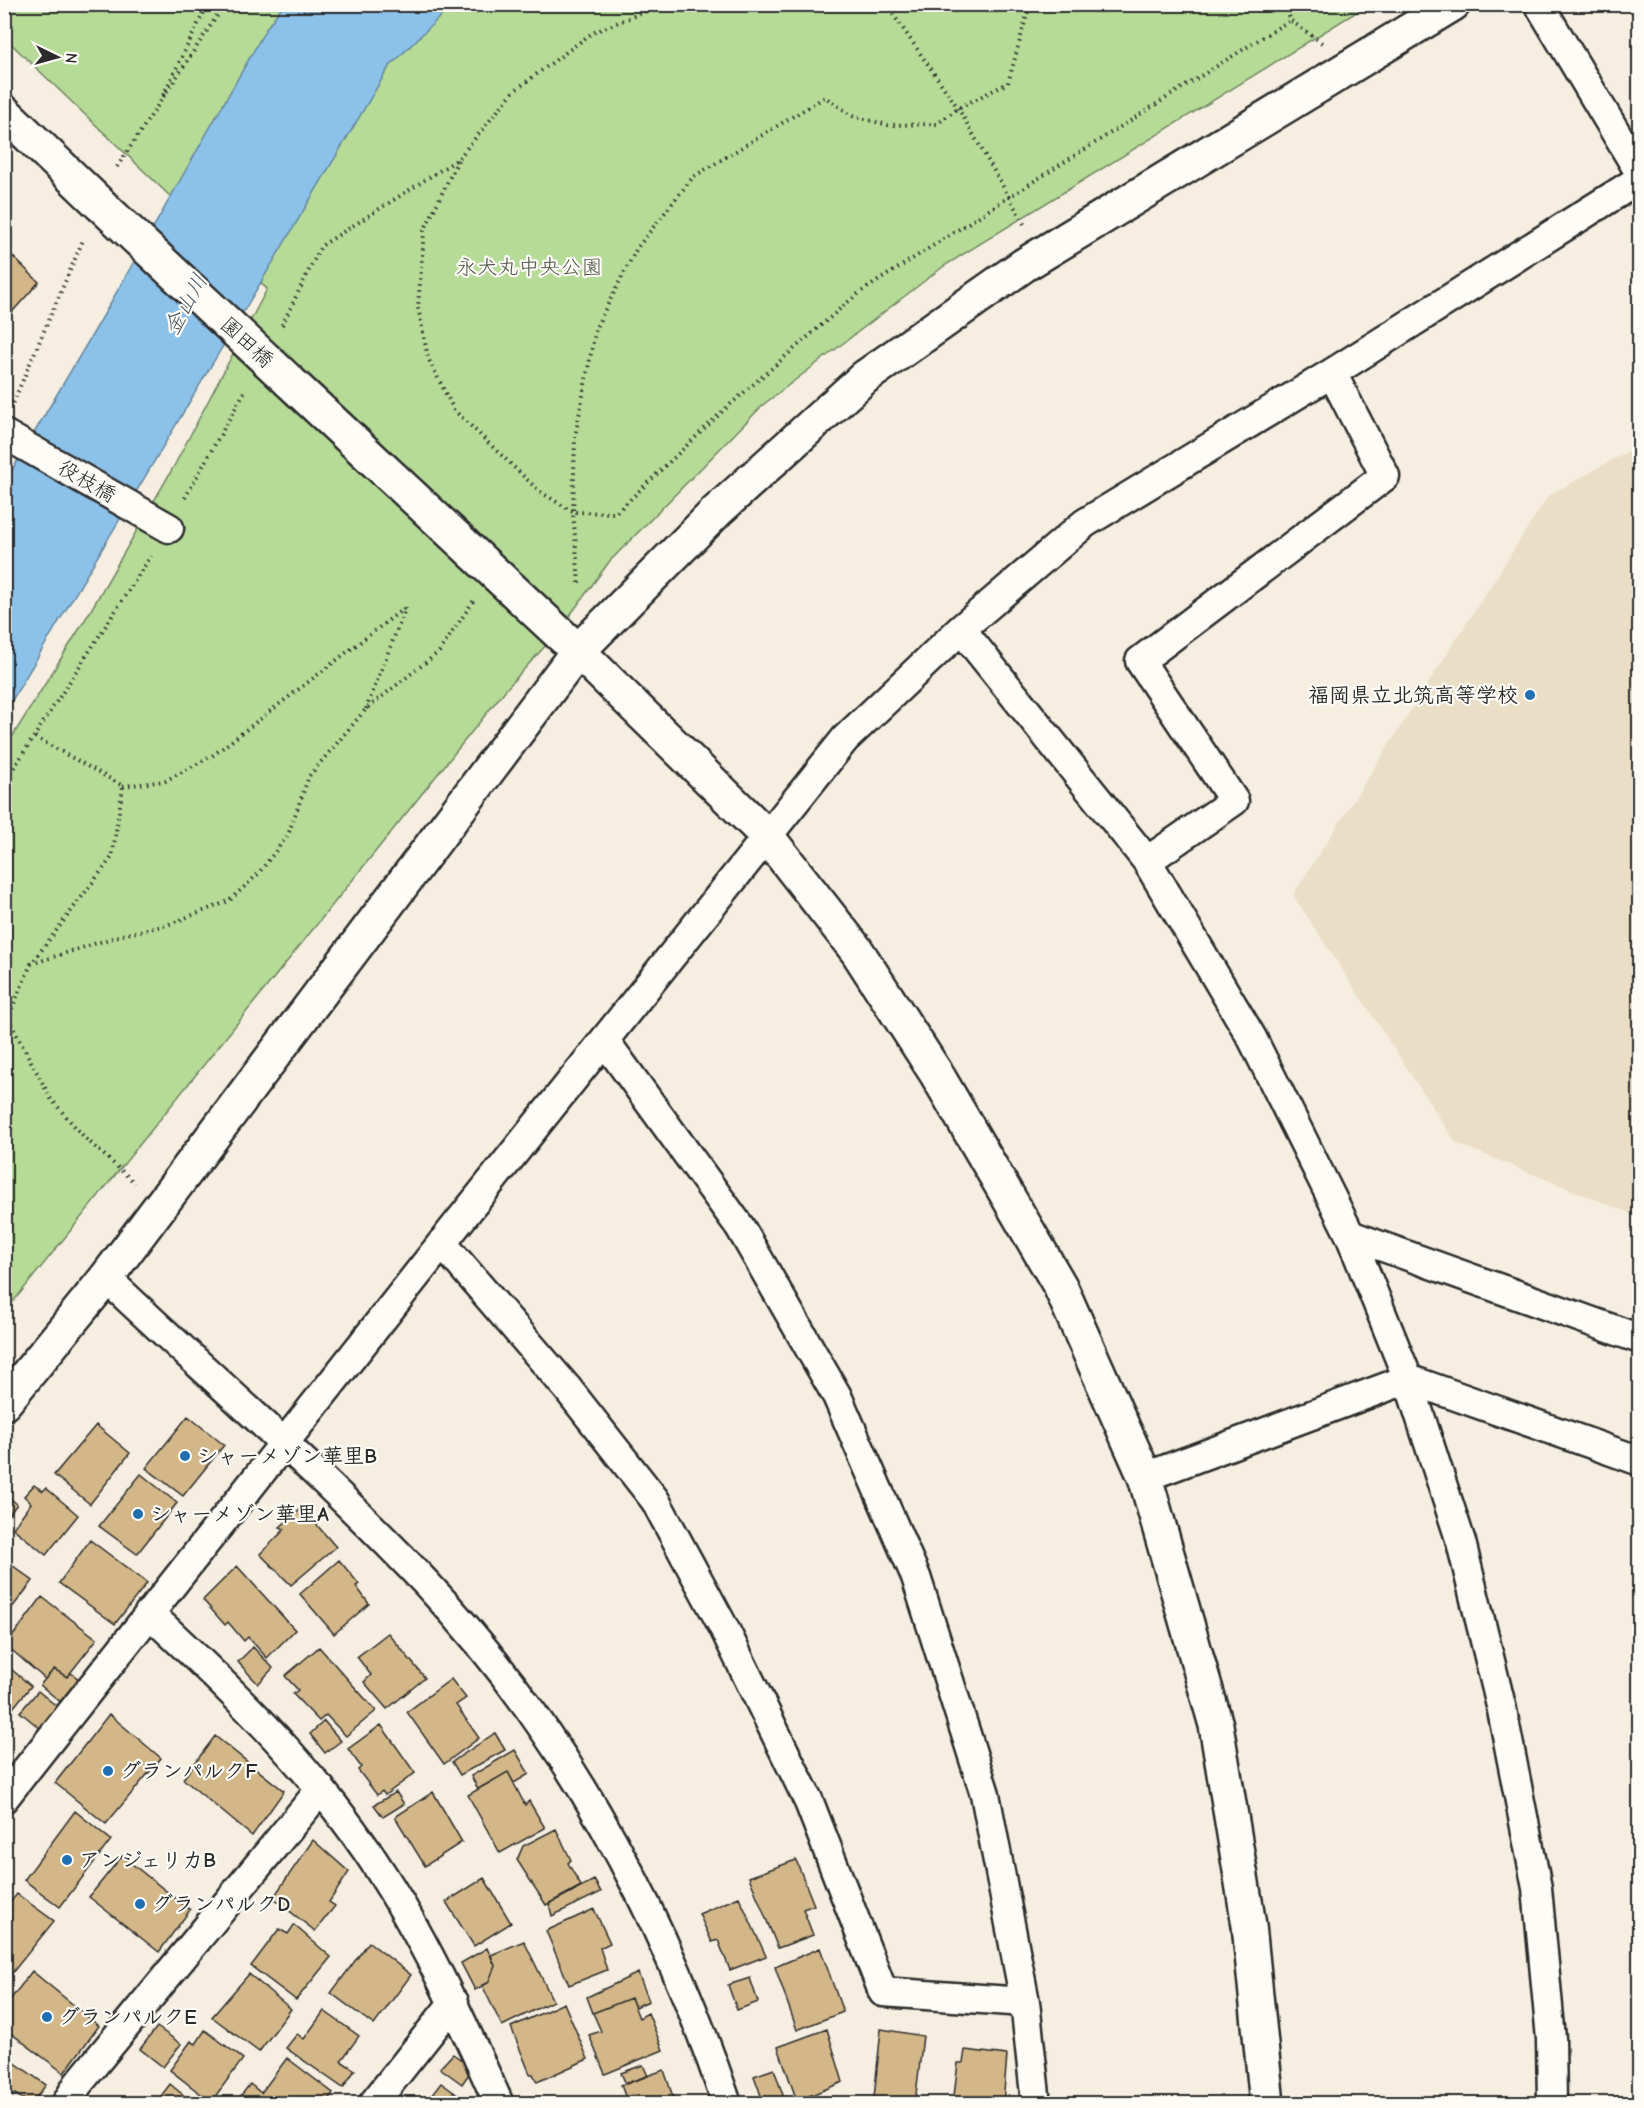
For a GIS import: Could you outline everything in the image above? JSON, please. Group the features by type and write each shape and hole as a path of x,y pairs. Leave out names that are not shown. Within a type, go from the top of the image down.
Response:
{"street":[{"path":"4,1403 106,1278 578,651 717,511 865,377 1024,265 1453,4"},
{"path":"1539,4 1640,173"},
{"name":"園田橋","path":"4,112 578,651 766,835 857,951 936,1073 1060,1286 1145,1477 1216,1725 1250,1925 1267,2103"},
{"path":"4,1798 766,835 845,739 961,629 1085,523 1332,373 1640,179"},
{"path":"1147,861 1234,801 1140,661 1385,476 1332,373"},
{"name":"役枝橋","path":"7,423 169,528"},
{"path":"961,629 1147,861 1252,1038 1350,1235 1408,1379 1461,1542 1502,1710 1537,1888 1551,2039 1552,2103"},
{"path":"605,1041 740,1227 837,1396 916,1577 985,1794 1025,2002 1036,2103"},
{"path":"1350,1235 1640,1339"},
{"path":"442,1243 567,1388 654,1500 724,1628 809,1802 883,1992 1025,2002"},
{"path":"106,1278 285,1442 435,1592 520,1697 574,1774 618,1849 649,1909 681,1981 727,2103"},
{"path":"1145,1477 1408,1379 1640,1461"},
{"path":"149,1613 231,1690 321,1789 384,1876 454,2002 499,2103"},
{"path":"66,2103 78,2084 321,1789"},
{"path":"373,2103 454,2002"}],"path":[{"path":"156,110 208,4"},
{"path":"117,168 225,4"},
{"path":"886,4 958,108 1025,226"},
{"path":"579,583 573,512 575,437 596,327 638,248 693,177 825,97 853,116 888,125 937,124 958,108 1008,83 1030,4"},
{"path":"1287,4 1290,20 1323,44"},
{"path":"458,159 424,231 418,307 428,358 454,410 539,491 573,512 616,513 725,409 856,295 1290,20"},
{"path":"7,423 84,238"},
{"path":"31,964 122,935 167,925 229,901 258,874 288,836 309,776 366,709 439,652 475,598"},
{"path":"35,737 123,786 165,781 212,756 406,606 366,709"},
{"path":"123,786 112,856 31,964 8,1018 51,1099 84,1137 136,1184"}],"shaded area":[{"name":"福岡県立北筑高等学校","path":"1639,445 1639,1217 1456,1143 1293,895 1548,496"}],"green space":[{"name":"永犬丸中央公園","path":"5,5 1368,5 944,266 764,404 609,562 557,633 507,688 5,1312 4,750 88,615 173,468 267,289 5,38"}],"water":[{"name":"金山川","path":"283,5 452,5 389,67 5,712 5,482 98,325 266,29"}],"building":[{"path":"4,248 39,282 4,321"},
{"name":"シャーメゾン華里B","path":"188,1416 224,1445 183,1496 146,1468"},
{"path":"96,1425 130,1453 90,1504 54,1475"},
{"name":"シャーメゾン華里A","path":"141,1474 177,1503 137,1554 99,1526"},
{"path":"34,1485 43,1491 46,1488 78,1515 46,1555 13,1528 31,1503 24,1496"},
{"path":"4,1493 17,1504 4,1521"},
{"path":"302,1508 336,1547 291,1585 260,1554 285,1529 280,1527"},
{"path":"90,1540 147,1583 115,1624 59,1583"},
{"path":"4,1559 33,1581 4,1618"},
{"path":"339,1560 359,1584 356,1586 369,1604 334,1634 300,1594"},
{"path":"237,1566 295,1630 267,1658 248,1637 244,1641 228,1622 225,1625 203,1600"},
{"path":"42,1597 97,1639 67,1677 54,1669 45,1679 6,1645"},
{"path":"388,1633 425,1678 387,1709 364,1682 371,1675 357,1657"},
{"path":"253,1647 273,1668 258,1684 238,1662"},
{"path":"319,1647 376,1711 346,1736 326,1715 319,1721 293,1694 298,1690 285,1676"},
{"path":"4,1663 31,1686 4,1719"},
{"path":"54,1669 67,1677 71,1673 80,1680 63,1704 40,1685"},
{"path":"451,1679 466,1698 456,1705 479,1738 444,1764 407,1712"},
{"path":"38,1691 59,1708 42,1730 20,1712"},
{"name":"グランパルクF","path":"109,1714 161,1758 106,1824 55,1783"},
{"path":"324,1721 341,1741 325,1753 310,1734"},
{"path":"381,1725 415,1773 385,1795 382,1791 377,1795 358,1770 361,1767 348,1749"},
{"path":"495,1733 505,1750 460,1775 452,1762"},
{"path":"215,1736 284,1791 252,1836 183,1779"},
{"path":"515,1750 529,1774 514,1783 508,1772 478,1789 471,1776"},
{"path":"508,1772 525,1805 529,1801 545,1828 500,1853 468,1795"},
{"path":"396,1792 404,1804 383,1817 374,1805"},
{"path":"433,1792 462,1842 425,1866 395,1817"},
{"name":"アンジェリカB","path":"75,1811 111,1840 60,1907 24,1880"},
{"path":"556,1829 571,1860 568,1863 581,1886 546,1905 517,1860 523,1846"},
{"path":"313,1840 349,1872 329,1902 335,1906 315,1931 273,1898"},
{"name":"グランパルクD","path":"122,1856 190,1910 159,1952 89,1897"},
{"path":"796,1860 814,1905 803,1909 813,1935 778,1948 749,1877"},
{"path":"484,1878 511,1923 474,1946 446,1902"},
{"path":"594,1880 601,1892 552,1916 549,1904"},
{"path":"17,1894 54,1921 4,1983 4,1910"},
{"path":"739,1897 766,1956 730,1970 718,1940 712,1942 699,1914"},
{"path":"594,1909 610,1943 600,1948 607,1970 569,1985 546,1931"},
{"path":"294,1925 331,1957 296,2000 251,1966 279,1929 288,1934"},
{"path":"524,1941 553,2001 502,2026 482,1985 488,1983 495,1966 491,1955"},
{"path":"369,1942 411,1975 374,2025 331,1993"},
{"path":"487,1948 495,1966 488,1983 475,1990 461,1963"},
{"path":"820,1948 843,2012 797,2030 775,1967"},
{"name":"グランパルクE","path":"32,1971 99,2026 64,2073 4,2028 4,2008"},
{"path":"638,1973 649,2001 635,2007 631,1998 593,2013 587,1997"},
{"path":"249,1974 291,2009 259,2052 212,2017"},
{"path":"750,1978 758,2002 737,2010 728,1985"},
{"path":"631,1998 639,2018 648,2013 663,2050 605,2074 589,2035 601,2031 593,2013"},
{"path":"564,2003 588,2059 537,2082 533,2074 530,2074 511,2027"},
{"path":"324,2011 359,2036 341,2061 355,2070 343,2088 286,2048 297,2034 304,2039"},
{"path":"157,2027 181,2044 163,2067 140,2049"},
{"path":"827,2029 843,2082 797,2101 778,2047"},
{"path":"881,2029 923,2036 915,2103 874,2098"},
{"path":"205,2030 243,2059 211,2102 170,2070 191,2041 196,2044"},
{"path":"965,2050 1007,2055 1003,2104 953,2104 958,2063 963,2063"},
{"path":"453,2054 473,2068 462,2084 440,2068"},
{"path":"4,2055 46,2085 31,2104 15,2094 4,2104"},
{"path":"287,2058 333,2093 325,2104 247,2104 239,2098 250,2084 261,2093"},
{"path":"643,2065 648,2076 626,2084 621,2073"},
{"path":"774,2069 786,2104 764,2104 754,2076"},
{"path":"664,2070 675,2103 679,2104 628,2104 621,2085"},
{"path":"441,2083 466,2101 464,2104 425,2104"},
{"path":"170,2084 194,2104 155,2104"}],"place":[{"name":"福岡県立北筑高等学校","path":"1530,695"},
{"name":"シャーメゾン華里B","path":"185,1456"},
{"name":"シャーメゾン華里A","path":"138,1514"},
{"name":"グランパルクF","path":"108,1771"},
{"name":"アンジェリカB","path":"67,1860"},
{"name":"グランパルクD","path":"140,1904"},
{"name":"グランパルクE","path":"47,2017"}]}
